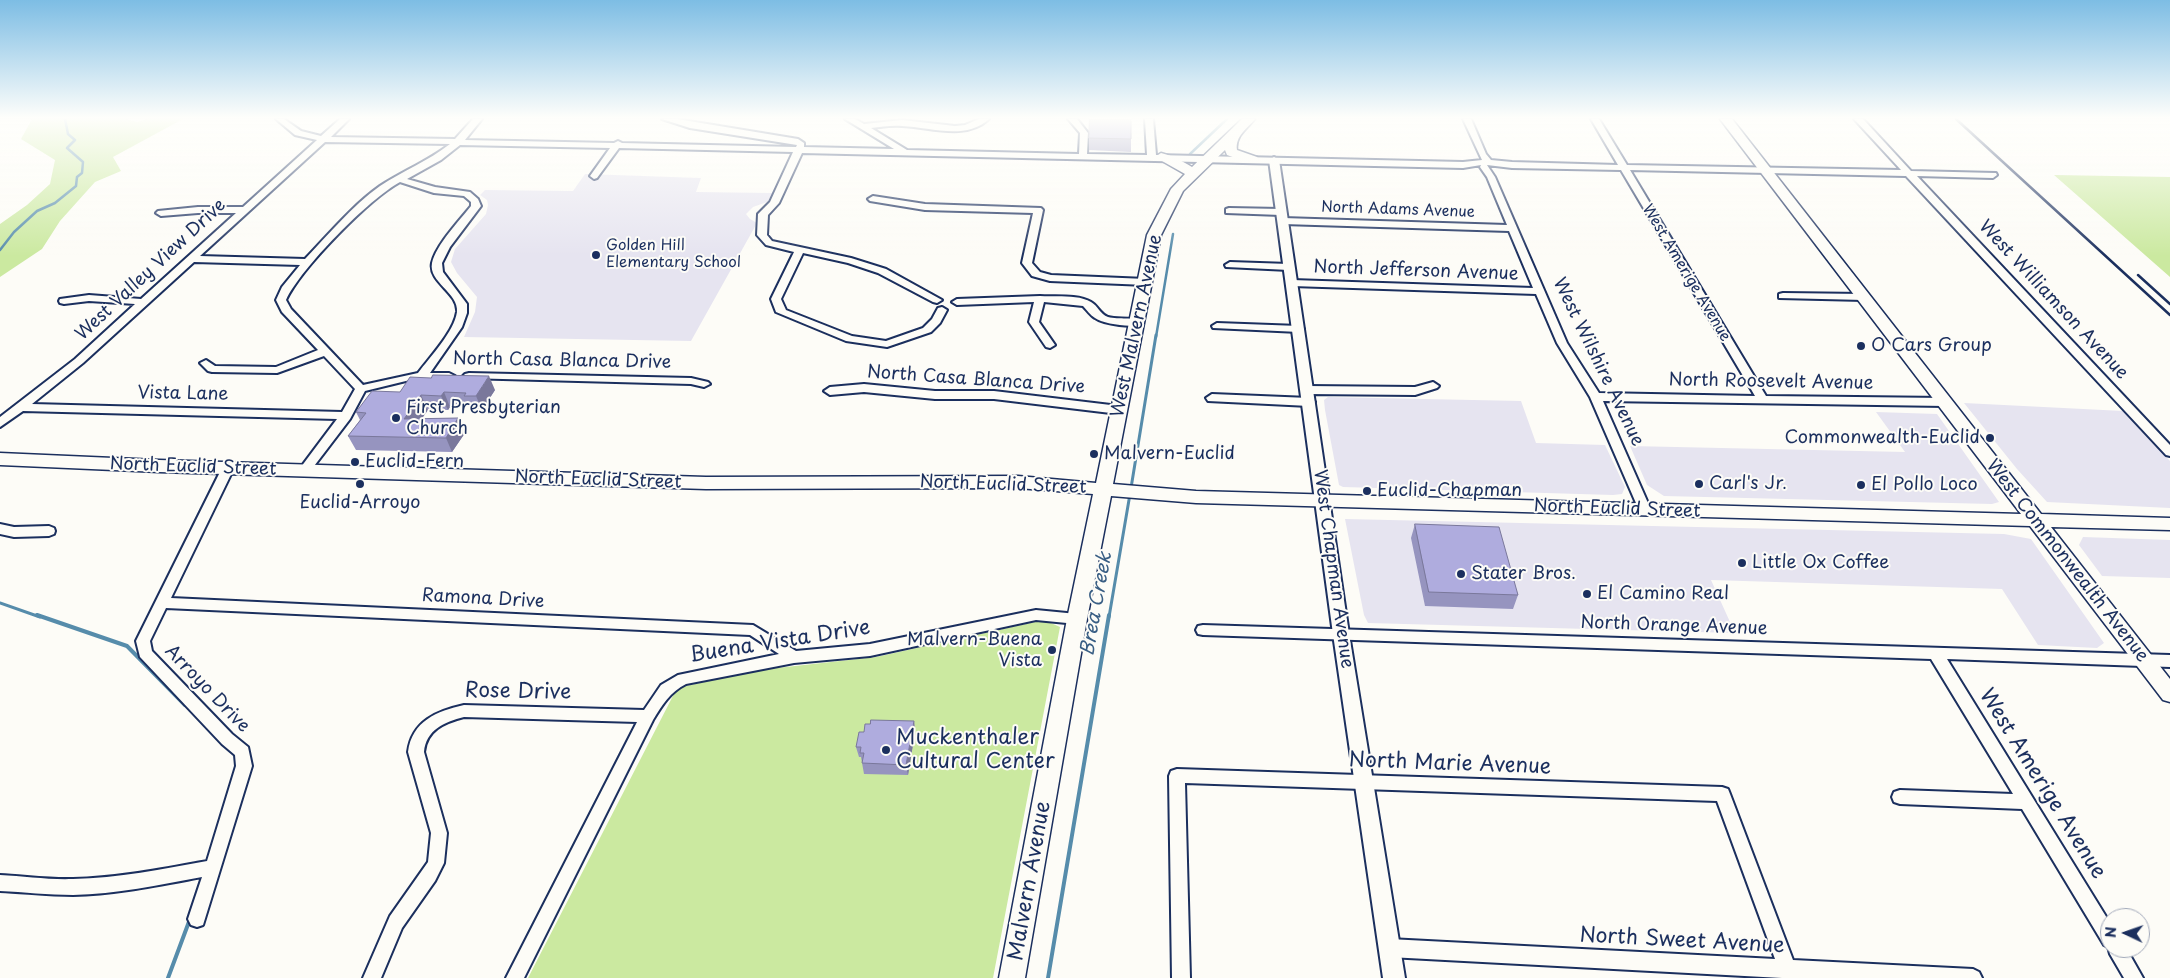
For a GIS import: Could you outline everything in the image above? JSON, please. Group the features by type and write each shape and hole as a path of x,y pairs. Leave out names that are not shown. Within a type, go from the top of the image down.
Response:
{"main road":[{"path":"1178,165 1193,173 1201,165"},
{"name":"West Commonwealth Avenue","path":"1761,165 2170,694"},
{"name":"West Malvern Avenue","path":"1110,489 1119,410 1154,235 1177,189 1193,173"},
{"name":"North Euclid Street","path":"0,459 304,471 706,483 1018,482 1143,493 1324,501 2170,524"},
{"name":"Malvern Avenue","path":"1012,978 1076,619 1110,489"}],"street":[{"name":"West Valley View Drive","path":"0,423 79,361 294,165"},
{"path":"304,471 346,416 361,389 327,351 286,310 281,300 286,289 308,262 368,200 426,165"},
{"path":"594,176 603,165"},
{"path":"791,165 774,203 763,214 762,235 769,243 882,271 937,300"},
{"name":"West Chapman Avenue","path":"1275,165 1324,501 1341,634 1394,978"},
{"path":"1478,165 1993,175"},
{"name":"West Wilshire Avenue","path":"1486,165 1562,343 1596,396 1645,510"},
{"name":"West Williamson Avenue","path":"1902,165 2170,452"},
{"name":"West Amerige Avenue","path":"1623,167 1763,400"},
{"path":"400,179 434,190 467,194 476,201 476,206 445,247 437,263 438,272 462,304 462,313 457,327 422,376"},
{"path":"873,199 925,207 1038,210 1027,263 1036,274 1050,278 1146,282"},
{"path":"161,213 198,210 244,210"},
{"name":"North Adams Avenue","path":"1230,210 1282,216 1513,228"},
{"path":"800,250 776,299 781,312 850,338 887,344 927,330 941,315 942,310"},
{"path":"191,259 308,262"},
{"name":"North Jefferson Avenue","path":"1230,265 1289,267"},
{"name":"North Jefferson Avenue","path":"1292,283 1540,291"},
{"path":"1783,296 1864,297"},
{"path":"64,301 89,298 144,302"},
{"path":"957,302 1040,299 1077,301 1088,304 1098,316 1107,320 1137,323"},
{"path":"1040,299 1034,322 1050,345"},
{"path":"1217,326 1298,329"},
{"path":"206,363 212,369 277,370 327,351"},
{"name":"North Casa Blanca Drive","path":"361,389 410,377 422,376 524,376 691,381 704,384"},
{"path":"1212,398 1415,391 1433,386"},
{"name":"North Casa Blanca Drive","path":"830,391 864,388 935,394 994,396 1119,410"},
{"name":"North Roosevelt Avenue","path":"1596,396 1945,402"},
{"name":"Vista Lane","path":"20,407 346,416"},
{"name":"Arroyo Drive","path":"197,920 244,766 243,752 227,739 146,653 143,641 228,468"},
{"path":"0,529 14,532 50,531"},
{"name":"Ramona Drive","path":"162,603 753,630 794,657"},
{"name":"Buena Vista Drive","path":"515,978 648,716 662,692 671,684 683,679 794,657 870,650 1036,615 1076,619"},
{"name":"North Orange Avenue","path":"1204,630 2170,661"},
{"name":"West Amerige Avenue","path":"1935,653 2100,923"},
{"name":"Rose Drive","path":"372,978 396,922 429,876 436,863 439,833 416,752 418,738 425,729 444,716 464,711 648,716"},
{"name":"North Marie Avenue","path":"1181,978 1177,776 1722,794 1789,974"},
{"path":"1900,797 2026,802"},
{"path":"0,883 71,887 111,884 159,878 213,867"},
{"name":"North Sweet Avenue","path":"1389,948 1789,974 1973,978"},
{"path":"2122,958 2134,978"}],"shaded area":[{"name":"Golden Hill Elementary School","path":"585,174 701,178 696,192 774,193 767,202 753,207 746,214 757,223 691,341 464,337 475,312 477,297 457,273 451,262 455,249 486,214 487,200 480,195 485,190 573,191"},
{"path":"1328,397 1521,401 1536,443 1605,445 1625,487 1622,494 1613,495 1343,487 1339,485 1325,410 1324,400"},
{"path":"1964,403 2123,411 2170,461 2170,508 2047,502 2017,469"},
{"path":"1876,412 1937,414 1999,502 1992,504 1664,496 1647,485 1630,446 1905,452"},
{"path":"1345,519 2004,534 2031,539 2104,643 2097,648 2038,645 2002,589 1711,580 1735,633 1368,623 1364,615"},
{"path":"2083,537 2170,540 2170,578 2102,576 2079,545"}],"green space":[{"path":"54,165 117,165 121,171 95,182 60,221 42,249 0,277 0,224 27,205 50,184"},
{"path":"2054,175 2170,177 2170,277"},
{"name":"Muckenthaler Cultural Center","path":"1044,620 1060,627 993,978 528,978 677,688 759,670 876,657"}],"building":[{"path":"433,375 489,376 476,396 464,396 466,393 444,392 441,396 421,395 404,419 458,418 446,438 348,436 366,413 356,412 372,391 400,392 410,377 431,378"},
{"name":"Stater Bros.","path":"1415,524 1499,527 1518,595 1429,592"},
{"name":"Muckenthaler Cultural Center","path":"871,720 914,721 906,765 862,763 864,753 860,753 861,747 856,747 859,732 864,732 865,724 870,724"}],"waterway":[{"path":"0,250 14,232 37,211 55,203 76,186 77,177 82,173 83,165"},
{"name":"Brea Creek","path":"1156,337 1173,234"},
{"name":"Brea Creek","path":"1131,488 1156,335"},
{"name":"Brea Creek","path":"1109,617 1130,494"},
{"path":"0,603 40,617"},
{"path":"37,615 127,646 185,705"},
{"name":"Brea Creek","path":"1048,978 1109,615"},
{"path":"168,978 190,919"}],"railway":[{"path":"2006,165 2170,315"},
{"path":"2138,275 2170,304"}],"place":[{"name":"Golden Hill Elementary School","path":"596,255"},
{"name":"O Cars Group","path":"1861,346"},
{"name":"First Presbyterian Church","path":"396,418"},
{"name":"Commonwealth-Euclid","path":"1990,438"},
{"name":"Malvern-Euclid","path":"1094,454"},
{"name":"Euclid-Fern","path":"355,462"},
{"name":"Euclid-Arroyo","path":"360,484"},
{"name":"Carl's Jr.","path":"1699,484"},
{"name":"El Pollo Loco","path":"1861,485"},
{"name":"Euclid-Chapman","path":"1367,491"},
{"name":"Little Ox Coffee","path":"1742,563"},
{"name":"Stater Bros.","path":"1461,574"},
{"name":"El Camino Real","path":"1587,594"},
{"name":"Malvern-Buena Vista","path":"1052,650"},
{"name":"Muckenthaler Cultural Center","path":"886,750"}]}
